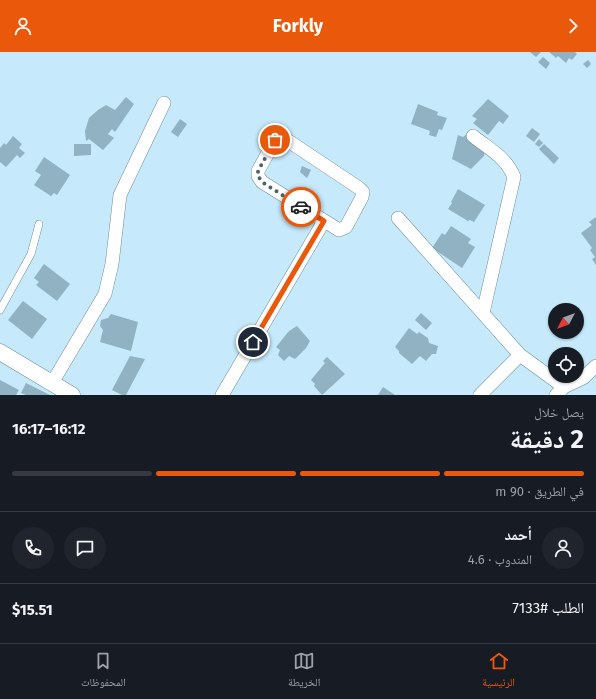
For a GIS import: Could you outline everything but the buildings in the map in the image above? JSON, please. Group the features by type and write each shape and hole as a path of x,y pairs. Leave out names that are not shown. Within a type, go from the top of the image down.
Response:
{"street":[{"path":"52,383 105,294 112,264 120,196 164,102"},
{"path":"473,136 501,156 510,166 514,177 483,313"},
{"path":"279,137 290,142 363,192 362,197 346,227 339,230 324,221 262,182 258,176 258,171 275,140 279,137"},
{"path":"398,218 520,355 560,391 583,378 596,366"},
{"path":"222,395 324,221"},
{"path":"0,352 72,395"},
{"path":"480,395 520,355"}],"lane":[{"path":"0,310 31,254 39,224"}],"way so far":[{"path":"275,140 258,171 258,176 262,182 301,207"}],"route":[{"path":"253,342 324,221 301,207"}]}
